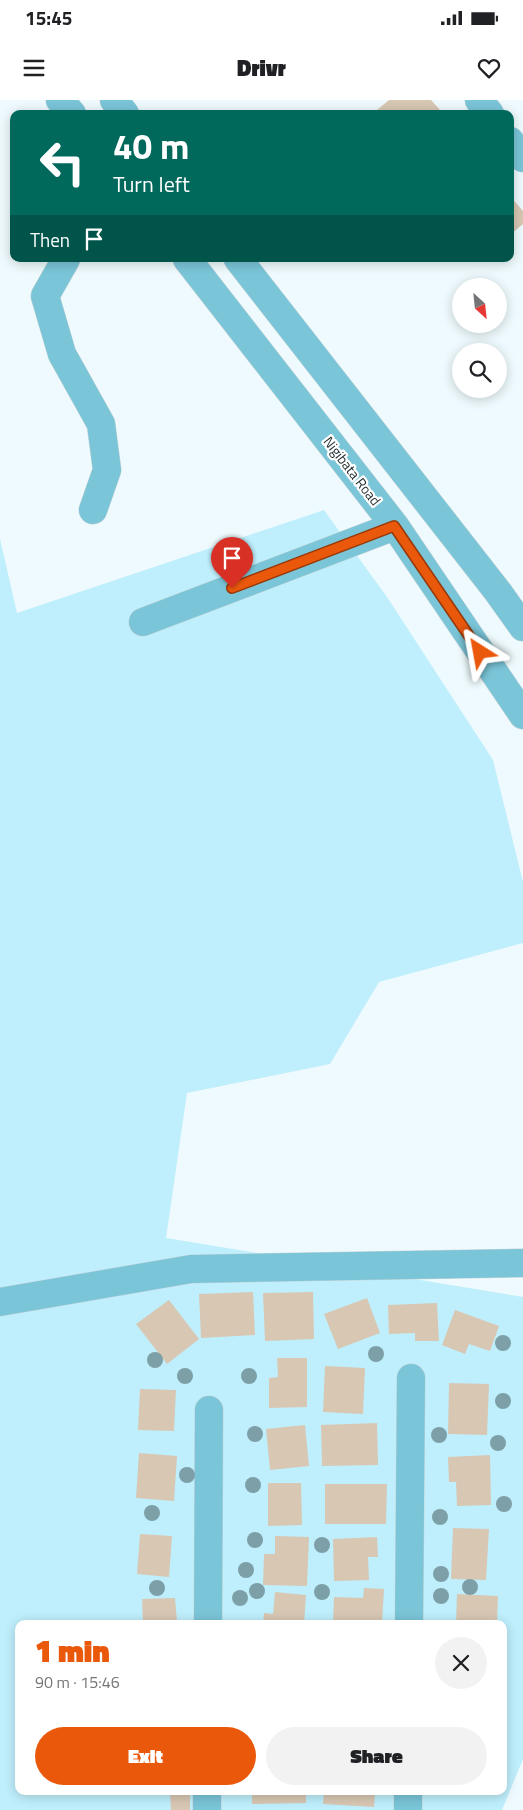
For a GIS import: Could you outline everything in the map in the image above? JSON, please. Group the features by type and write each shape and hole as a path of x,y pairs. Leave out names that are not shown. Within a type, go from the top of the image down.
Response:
{"street":[{"path":"60,100 69,110"},
{"path":"114,100 122,110"},
{"path":"479,100 487,110"},
{"path":"514,146 523,158"},
{"path":"64,262 45,296 62,354 101,424 107,470 93,510"},
{"name":"Nigibata Road","path":"189,262 394,526 523,715"},
{"path":"240,262 498,592 523,627"},
{"path":"142,622 394,526"},
{"path":"0,1302 191,1269 523,1263"},
{"path":"409,1620 411,1378"},
{"path":"208,1620 209,1410"},
{"path":"207,1795 207,1810"},
{"path":"408,1795 408,1810"}],"shaded area":[{"path":"324,510 387,597 493,760 523,882 523,943 379,982 330,1064 187,1093 166,1238 523,1297 523,1759 502,1810 0,1810 0,539 17,613"}],"building":[{"path":"389,100 431,100 440,110 377,110"},
{"path":"514,201 523,211 523,224 514,232"},
{"path":"253,1292 255,1335 201,1338 199,1294"},
{"path":"313,1292 314,1339 265,1341 263,1293"},
{"path":"367,1298 380,1333 338,1349 324,1314"},
{"path":"169,1300 199,1339 167,1364 136,1324"},
{"path":"437,1303 439,1341 415,1341 415,1333 389,1334 388,1305"},
{"path":"455,1310 499,1326 490,1351 469,1344 465,1354 442,1345"},
{"path":"277,1358 307,1358 307,1407 269,1408 269,1378 278,1377"},
{"path":"325,1366 365,1368 363,1414 323,1412"},
{"path":"449,1383 489,1384 487,1435 448,1434"},
{"path":"140,1389 176,1390 174,1431 138,1430"},
{"path":"377,1423 378,1465 322,1466 321,1425"},
{"path":"305,1425 309,1466 270,1470 266,1429"},
{"path":"139,1453 177,1456 174,1501 136,1498"},
{"path":"490,1455 491,1505 457,1506 456,1482 449,1482 448,1457"},
{"path":"268,1483 301,1483 302,1525 268,1526"},
{"path":"325,1484 387,1484 386,1524 325,1524"},
{"path":"453,1528 489,1529 486,1580 451,1579"},
{"path":"140,1534 172,1536 169,1577 137,1574"},
{"path":"275,1536 309,1537 307,1586 263,1585 264,1554 275,1554"},
{"path":"377,1537 378,1557 368,1557 369,1580 334,1581 333,1539"},
{"path":"364,1588 384,1589 382,1620 333,1620 334,1597 363,1598"},
{"path":"275,1592 306,1595 304,1620 263,1620 264,1613 273,1614"},
{"path":"457,1594 498,1596 497,1620 456,1620"},
{"path":"175,1598 177,1620 143,1620 142,1599"},
{"path":"170,1795 190,1795 190,1810 171,1810"},
{"path":"252,1795 306,1795 306,1803 252,1804"},
{"path":"324,1795 375,1795 374,1807 323,1804"}],"route":[{"path":"232,588 394,526 480,652"}]}
